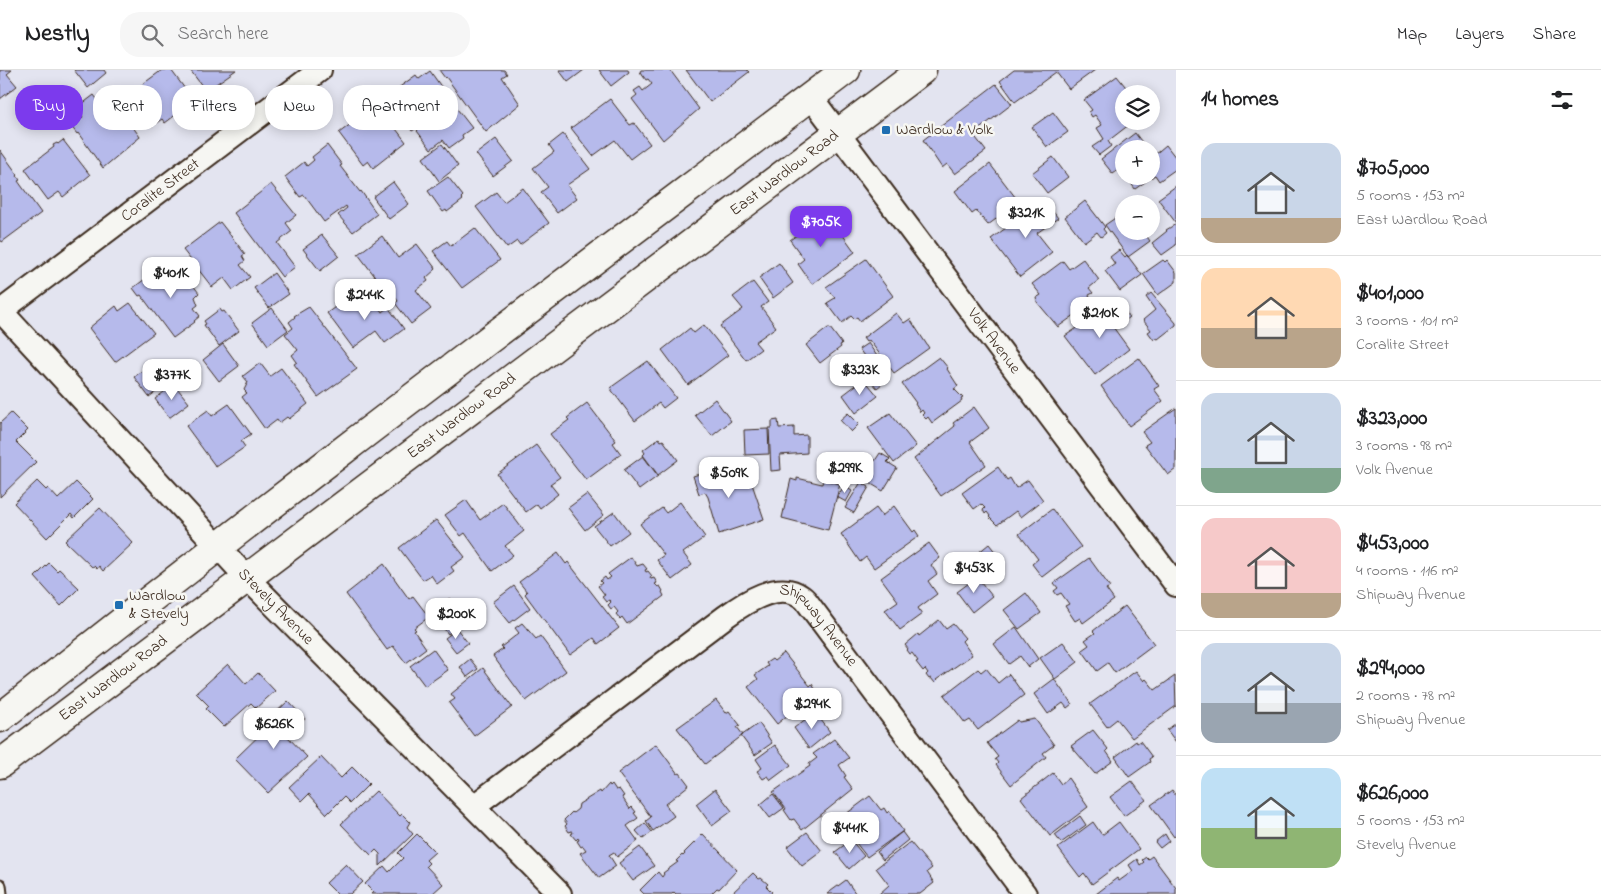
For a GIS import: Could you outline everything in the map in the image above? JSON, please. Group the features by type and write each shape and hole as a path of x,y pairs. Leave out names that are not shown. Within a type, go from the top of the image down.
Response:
{"main road":[{"path":"0,718 96,641 220,547 374,426 846,70"},
{"name":"East Wardlow Road","path":"0,764 922,70"}],"street":[{"name":"Coralite Street","path":"1,310 320,70"},
{"name":"Volk Avenue","path":"811,96 1176,585"},
{"name":"Stevely Avenue","path":"1,310 248,578 560,894"},
{"name":"Shipway Avenue","path":"474,806 745,603 766,594 783,590 802,597 806,601 1025,894"}],"lane":[{"path":"0,885 1,894"}],"building":[{"path":"0,70 12,70 7,74 16,85 0,99"},
{"path":"74,70 104,70 106,73 88,88"},
{"path":"162,70 171,70 182,85 172,85 172,118 165,123 162,119 162,85 142,85"},
{"path":"190,70 236,70 215,85 201,85"},
{"path":"439,70 504,70 507,74 502,77 520,104 486,132 458,94 458,85 452,85"},
{"path":"559,70 584,70 568,82"},
{"path":"599,70 628,70 629,72 611,86"},
{"path":"641,70 670,70 699,109 663,140 632,99 637,95 634,91 640,87 643,91 652,84 648,79 646,80 640,72"},
{"path":"686,70 747,70 749,72 710,102"},
{"path":"1014,70 1095,70 1069,89 1056,72 1015,102 1000,81"},
{"path":"430,71 440,85 402,85 416,75 419,79"},
{"path":"1117,76 1124,85 1115,85 1115,130 1122,130 1108,141 1111,146 1099,155 1092,147 1104,139 1097,128 1102,125 1095,115 1092,117 1089,112 1092,110 1084,100"},
{"path":"996,84 1012,104 973,134 986,151 955,174 947,164 942,168 923,140"},
{"path":"93,96 93,130 135,130 140,137 103,168 74,130 83,130 83,103"},
{"path":"610,99 630,125 634,123 650,144 630,159 615,140 593,156 571,128"},
{"path":"458,110 472,128 462,135 463,138 449,148 443,140 431,149 417,131 458,130"},
{"path":"1053,112 1068,132 1047,147 1032,127"},
{"path":"343,130 397,130 406,142 373,168 368,161 363,165 339,133"},
{"path":"1135,133 1140,140 1126,140"},
{"path":"563,134 590,169 567,185 577,198 557,213 541,192 548,187 533,168 554,152 549,145"},
{"path":"496,139 513,161 493,176 476,154"},
{"path":"63,140 90,175 63,197 59,192 48,200 25,169 54,147 53,145"},
{"path":"442,144 458,166 439,181 423,158"},
{"path":"327,145 342,165 340,166 377,214 353,232 338,215 347,208 346,206 324,222 304,195 300,197 285,177 304,162 307,166 314,160 312,157"},
{"path":"1166,145 1176,158 1176,169 1160,180 1160,150"},
{"path":"1115,148 1115,173 1113,174 1101,159"},
{"path":"0,150 18,175 20,180 18,181 41,213 2,242 0,239"},
{"path":"1053,157 1068,177 1047,193 1032,173"},
{"path":"990,164 1019,202 988,225 976,211 972,214 955,191"},
{"path":"448,177 463,196 461,198 463,200 447,212 446,210 443,212 428,191"},
{"path":"393,182 409,204 389,219 373,197"},
{"path":"271,184 296,215 286,223 292,231 277,243 295,267 282,277 234,213"},
{"path":"1132,185 1141,185 1135,189"},
{"path":"1176,186 1176,223 1160,202 1160,198"},
{"path":"523,188 549,223 520,245 517,241 507,248 476,207 496,192 504,202"},
{"path":"1044,200 1058,218 1037,233 1052,252 1020,277 991,239"},
{"path":"1085,201 1105,227 1103,229 1106,233 1101,237 1097,232 1084,242 1065,217"},
{"path":"827,213 855,252 812,284 798,264 804,259 790,240"},
{"path":"1115,218 1115,239 1105,225"},
{"path":"220,222 245,254 242,256 245,261 240,265 250,277 233,290 224,278 212,287 183,250"},
{"path":"1176,224 1176,245 1162,255 1152,243 1160,240 1160,237"},
{"path":"475,228 500,260 462,288 433,251 447,241 451,246"},
{"path":"322,235 339,256 320,271 303,249"},
{"path":"382,236 398,258 417,244 436,269 426,278 428,281 416,290 431,309 411,324 395,303 398,301 380,277 377,279 358,254"},
{"path":"1116,240 1149,240 1150,241 1128,257"},
{"path":"1119,250 1125,257 1127,255 1142,275 1120,291 1105,271 1115,264 1110,257"},
{"path":"866,259 893,296 860,321 857,317 854,319 851,316 842,323 827,303 835,298 826,287"},
{"path":"1083,259 1099,280 1089,288 1093,293 1089,295 1093,302 1058,327 1037,302 1036,298 1041,295 1032,284 1063,261 1069,269"},
{"path":"1163,260 1165,262 1167,260 1176,272 1176,282 1158,295 1143,274"},
{"path":"176,263 199,293 195,297 198,305 194,308 200,316 173,338 141,295 139,296 133,288 153,273 155,275 159,272 161,274"},
{"path":"779,263 793,283 773,298 759,278"},
{"path":"274,273 289,294 269,308 254,288"},
{"path":"753,282 768,302 761,307 776,327 755,342 761,349 746,360 720,326 743,309 733,297"},
{"path":"368,292 377,301 375,302 382,312 388,307 404,329 385,343 376,331 353,348 327,313 342,302 347,308"},
{"path":"1151,293 1176,323 1158,339 1154,340 1148,332 1151,330 1143,320 1155,310 1146,297"},
{"path":"1118,301 1129,317 1116,327 1107,315 1105,316 1129,349 1095,375 1065,336"},
{"path":"130,303 154,333 115,362 89,328 116,306 119,311"},
{"path":"309,307 357,369 318,397 294,364 297,362 292,355 298,350 285,334 293,328 289,322 294,316"},
{"path":"272,308 288,330 268,345 252,323"},
{"path":"220,309 222,312 224,311 239,331 219,346 204,325 206,324 204,321"},
{"path":"896,313 904,323 910,319 929,348 894,373 869,340 866,342 863,338"},
{"path":"704,325 728,355 688,385 662,350 690,328 694,333"},
{"path":"830,328 842,344 840,345 841,347 820,363 806,345"},
{"path":"868,343 877,356 869,363 859,349"},
{"path":"223,344 239,366 219,381 203,360"},
{"path":"939,357 958,386 954,389 963,398 961,399 962,401 932,423 928,417 926,419 922,415 924,413 922,410 920,412 916,403 902,384"},
{"path":"1139,358 1159,386 1154,389 1163,401 1129,426 1101,386"},
{"path":"648,361 676,398 663,408 659,403 635,421 610,388"},
{"path":"154,362 169,382 149,397 134,377"},
{"path":"260,363 270,376 281,368 308,404 289,419 287,417 279,423 277,420 265,429 242,397 247,393 244,390 248,382 243,376"},
{"path":"878,367 888,379 877,388 867,376"},
{"path":"864,379 878,396 856,413 843,395"},
{"path":"174,384 189,403 169,418 155,399"},
{"path":"715,399 731,421 712,436 695,415"},
{"path":"587,403 616,441 613,443 621,454 586,480 550,434"},
{"path":"229,404 251,434 241,441 245,447 216,467 186,426 208,410 212,416"},
{"path":"974,407 989,428 970,442 986,465 941,496 914,459 955,426 953,423"},
{"path":"1176,408 1176,469 1168,475 1145,445 1150,442 1142,432"},
{"path":"11,413 28,430 16,442 36,462 0,497 0,423"},
{"path":"848,413 859,424 851,432 840,420"},
{"path":"890,413 916,446 894,463 868,428"},
{"path":"778,420 779,428 794,427 794,436 807,435 807,453 780,455 781,470 771,471 769,428 772,428 772,421"},
{"path":"768,429 769,454 745,455 744,430"},
{"path":"659,438 661,441 663,440 678,460 658,475 643,455 645,453 643,450"},
{"path":"536,445 560,477 550,484 558,494 540,508 537,504 526,512 497,474"},
{"path":"880,453 890,459 887,462 897,468 883,491 863,479"},
{"path":"643,456 658,476 639,490 624,470"},
{"path":"712,464 719,468 721,474 717,475 718,479 739,472 743,484 751,481 764,519 719,534 708,497 705,492 699,494 693,476 706,472 704,466"},
{"path":"998,467 1007,480 1010,478 1016,488 1028,480 1043,500 1021,517 1016,511 997,525 987,512 985,514 983,510 985,508 981,504 974,509 962,493"},
{"path":"797,478 822,484 823,479 840,484 828,530 782,518 791,479 797,481"},
{"path":"37,481 46,490 48,488 58,499 76,482 93,499 74,518 71,514 47,538 14,503"},
{"path":"861,482 869,487 854,513 845,508"},
{"path":"844,486 852,491 846,502 837,497"},
{"path":"587,494 604,515 585,530 568,508"},
{"path":"466,500 480,520 503,503 524,531 505,546 513,555 492,571 465,533 461,536 445,515"},
{"path":"680,502 705,537 683,553 692,565 672,580 657,560 664,555 640,524 662,508 666,513"},
{"path":"894,506 913,532 915,530 919,536 874,568 866,557 860,562 841,534 876,508 882,516"},
{"path":"100,508 133,543 103,571 99,566 97,569 94,566 92,567 65,541"},
{"path":"1052,509 1081,547 1042,577 1032,564 1038,559 1019,534"},
{"path":"614,512 629,532 610,546 594,526"},
{"path":"436,520 465,557 451,567 454,571 437,584 431,575 423,580 399,548"},
{"path":"929,543 940,558 931,565 937,574 928,581 937,594 918,608 922,614 900,630 885,610 898,601 881,578"},
{"path":"989,544 1004,563 982,580 968,561"},
{"path":"558,553 566,564 568,562 619,628 598,644 594,638 570,655 525,594 527,592 519,582"},
{"path":"631,557 637,566 643,564 647,569 645,570 646,572 648,571 652,576 650,577 651,579 654,578 657,583 655,584 658,587 660,586 664,596 627,624 622,617 620,619 616,614 618,612 614,607 611,609 608,605 611,602 609,600 606,602 602,597 605,595 598,586 602,583 600,581 605,577 607,580 611,577 608,574"},
{"path":"1089,558 1110,587 1106,589 1114,600 1083,623 1080,618 1075,621 1065,606 1069,604 1061,593 1057,595 1054,591 1058,588 1054,583"},
{"path":"49,563 57,571 59,569 79,588 61,606 35,577"},
{"path":"384,564 409,599 413,596 429,617 414,628 416,630 414,631 426,648 406,663 393,646 387,650 346,594"},
{"path":"977,577 992,596 972,612 957,592"},
{"path":"514,586 530,608 510,623 493,602"},
{"path":"1026,593 1041,613 1019,629 1004,610"},
{"path":"450,598 466,621 448,634 431,612"},
{"path":"1125,606 1154,644 1115,673 1108,663 1097,671 1082,650 1089,645 1085,640 1095,633 1093,631"},
{"path":"939,620 946,629 953,624 965,638 962,641 972,655 936,680 935,683 931,678 929,679 926,675 928,673 925,669 923,671 916,662 918,661 912,653 910,654 905,645"},
{"path":"522,623 536,639 540,636 566,671 526,701 493,656 519,633 515,628"},
{"path":"1016,627 1038,659 1028,667 1020,656 1009,664 994,644"},
{"path":"457,629 468,643 456,652 445,638"},
{"path":"1063,642 1078,662 1055,679 1040,658"},
{"path":"433,649 448,670 425,686 410,666"},
{"path":"784,653 810,686 812,684 815,694 806,701 809,705 790,719 788,715 777,724 748,687 758,679 755,675 768,666 766,663 772,659 774,661"},
{"path":"470,659 478,669 467,677 460,667"},
{"path":"228,664 246,684 258,673 275,691 256,708 251,703 224,727 206,709 209,706 196,693"},
{"path":"483,668 512,707 474,736 449,703 455,699 451,694"},
{"path":"986,668 998,683 1009,674 1024,695 978,730 970,720 965,723 944,695 978,669 981,672"},
{"path":"1136,671 1155,690 1175,676 1176,706 1132,738 1117,719 1107,727 1090,704"},
{"path":"1054,679 1072,704 1067,708 1063,703 1048,714 1034,694"},
{"path":"716,700 726,713 729,711 740,725 737,727 743,735 705,764 677,728"},
{"path":"288,701 305,719 287,736 307,757 268,793 235,759 272,723 269,719"},
{"path":"815,712 830,732 809,749 794,728"},
{"path":"1035,719 1054,745 1043,753 1046,757 1011,785 996,765 998,763 995,759 998,757 987,743 1018,720 1019,722"},
{"path":"759,723 772,743 755,755 741,736"},
{"path":"1176,723 1176,742 1167,730"},
{"path":"1093,730 1108,749 1106,751 1113,761 1095,774 1071,746"},
{"path":"834,739 849,758 839,765 846,776 844,777 853,789 802,830 794,819 791,820 784,810 786,809 773,792 810,766 809,764 817,758 813,754"},
{"path":"1136,741 1137,743 1140,741 1152,757 1149,759 1150,762 1129,777 1115,757"},
{"path":"656,744 678,774 680,773 689,785 665,804 674,816 653,831 646,821 651,817 618,773"},
{"path":"775,745 791,765 771,780 768,776 763,779 757,771 762,768 756,759"},
{"path":"321,757 341,778 352,767 369,784 350,803 344,797 327,814 309,794 302,801 289,787"},
{"path":"1053,773 1061,784 1068,778 1088,807 1050,836 1021,798"},
{"path":"1132,781 1146,800 1124,816 1110,797"},
{"path":"609,784 610,786 612,784 616,790 619,789 630,809 632,807 636,812 634,813 638,818 627,826 638,841 617,857 614,852 609,855 616,866 599,878 580,853 586,850 577,841 579,840 578,838 576,840 571,834 573,833 572,831 569,832 564,820 578,809 579,804 600,791 601,793"},
{"path":"715,789 732,811 712,826 696,804"},
{"path":"1172,790 1176,796 1176,835 1174,837 1151,805"},
{"path":"376,791 400,816 402,814 410,822 407,827 413,834 380,866 380,854 376,850 371,855 341,824"},
{"path":"773,794 784,808 770,818 760,805"},
{"path":"870,796 881,810 884,808 887,813 889,811 903,831 867,857 838,820"},
{"path":"1080,816 1086,825 1061,843 1055,835"},
{"path":"1093,822 1102,835 1119,822 1139,849 1092,884 1084,873 1080,877 1058,848"},
{"path":"645,823 652,832 643,839 636,831"},
{"path":"807,832 822,851 802,866 787,847"},
{"path":"902,832 908,840 883,860 877,852"},
{"path":"417,834 435,852 426,860 429,863 426,866 443,884 432,894 371,894 373,892 365,884 384,866 389,872 403,858 398,853"},
{"path":"703,834 737,870 719,889 717,888 711,894 676,894 674,892 672,894 644,894 640,890 658,872 662,877 663,873 678,862 676,861"},
{"path":"1165,834 1169,841 1160,848 1155,842"},
{"path":"851,840 864,856 849,869 835,852"},
{"path":"910,842 932,868 927,872 934,883 920,894 879,894 889,885 876,868"},
{"path":"640,847 654,866 633,881 619,863"},
{"path":"1152,856 1176,888 1176,894 1096,894 1117,878 1119,881 1133,871 1129,865 1137,859 1140,865 1146,857 1148,859"},
{"path":"346,864 363,882 350,894 337,894 326,883"},
{"path":"753,873 768,884 766,886 772,892 770,894 731,894"},
{"path":"846,880 856,894 827,894"}],"place":[{"name":"Wardlow & Volk","path":"886,130"},
{"name":"Wardlow & Stevely","path":"119,605"}]}
